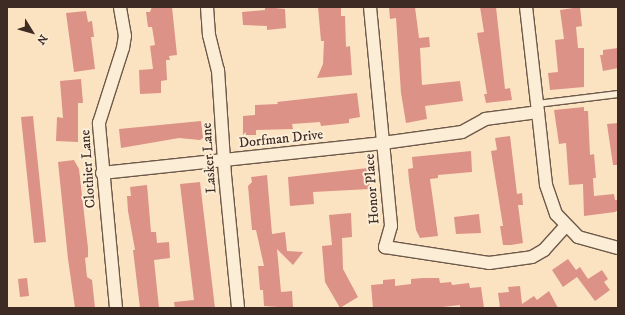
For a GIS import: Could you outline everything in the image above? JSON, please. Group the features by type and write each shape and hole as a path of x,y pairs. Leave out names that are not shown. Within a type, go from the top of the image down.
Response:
{"street":[{"name":"Clothier Lane","path":"116,308 102,173 99,123 123,48 125,36 120,7"},
{"name":"Lasker Lane","path":"207,7 209,35 218,70 223,160 238,308"},
{"name":"Honor Place","path":"370,7 391,226 386,247 489,263 532,257 544,250 565,227"},
{"path":"526,7 546,185 553,208 565,227 578,238 618,248"},
{"name":"Dorfman Drive","path":"102,173 383,143 462,132 485,119 538,108"}],"lane":[{"path":"538,108 618,94"}],"building":[{"path":"152,7 172,7 177,55 169,56 170,60 166,60 167,80 161,81 161,93 140,94 139,70 153,69 150,46 155,45 152,27 148,27 146,12 150,12"},
{"path":"265,7 285,9 286,28 267,30 267,26 243,25 242,12 265,10"},
{"path":"318,7 341,7 341,16 345,16 346,47 350,46 352,75 317,78 323,64 324,41 321,41"},
{"path":"389,7 415,7 419,38 429,37 430,47 420,48 422,85 460,81 463,101 425,106 427,119 406,123 401,93 396,18 390,19"},
{"path":"480,7 496,7 505,89 510,88 512,100 486,103 484,94 487,94 477,33 484,32"},
{"path":"580,7 582,26 576,27 578,48 584,48 584,87 550,90 548,73 558,72 555,40 564,39 560,10"},
{"path":"86,11 88,22 92,21 94,37 91,37 95,69 74,72 66,13"},
{"path":"618,48 618,68 603,71 600,55 603,55 603,50"},
{"path":"81,79 83,103 78,103 78,142 56,141 57,117 63,118 60,81"},
{"path":"357,93 360,117 349,119 349,123 321,126 320,122 292,124 293,129 256,130 256,135 243,135 243,116 255,115 255,105 278,104 277,102"},
{"path":"584,107 584,111 588,111 590,155 594,154 596,178 593,178 594,196 614,194 615,200 618,200 618,210 615,212 584,216 583,184 569,185 566,143 559,144 554,110"},
{"path":"33,116 46,242 34,243 21,117"},
{"path":"201,121 203,138 200,140 179,138 121,148 119,129"},
{"path":"618,123 618,165 613,165 607,124"},
{"path":"510,136 517,194 522,193 523,205 518,205 523,243 503,245 500,226 503,226 491,151 497,150 495,138"},
{"path":"471,151 472,172 438,175 438,178 430,179 438,236 420,238 416,230 409,180 408,169 413,168 412,157"},
{"path":"74,160 79,169 88,248 88,257 85,258 87,277 92,280 95,308 75,308 68,259 58,162"},
{"path":"368,168 370,189 313,192 314,204 290,206 288,177"},
{"path":"267,175 272,234 285,232 287,251 303,252 293,265 277,249 281,292 292,291 293,308 264,306 263,290 260,290 258,266 264,266 256,230 252,230 248,186 252,182 251,177"},
{"path":"200,182 215,308 175,308 174,302 194,300 180,184"},
{"path":"147,185 151,232 156,232 157,243 169,242 170,258 154,260 159,308 140,308 133,250 135,250 128,211 127,196 131,196 130,187"},
{"path":"351,213 352,237 342,238 343,269 358,297 340,308 325,282 322,246 332,245 329,215"},
{"path":"479,214 481,233 456,234 454,217"},
{"path":"568,259 576,270 580,267 588,279 602,270 608,279 604,282 610,290 595,301 577,277 563,287 552,270"},
{"path":"27,278 29,296 20,297 18,279"},
{"path":"439,278 440,283 451,282 452,285 469,283 470,288 481,287 484,308 460,308 460,305 434,308 373,308 371,285 383,284 383,280 395,279 395,286 411,284 411,279"},
{"path":"520,286 522,304 534,296 537,300 549,291 558,308 500,308 498,293 509,292 508,287"}]}
